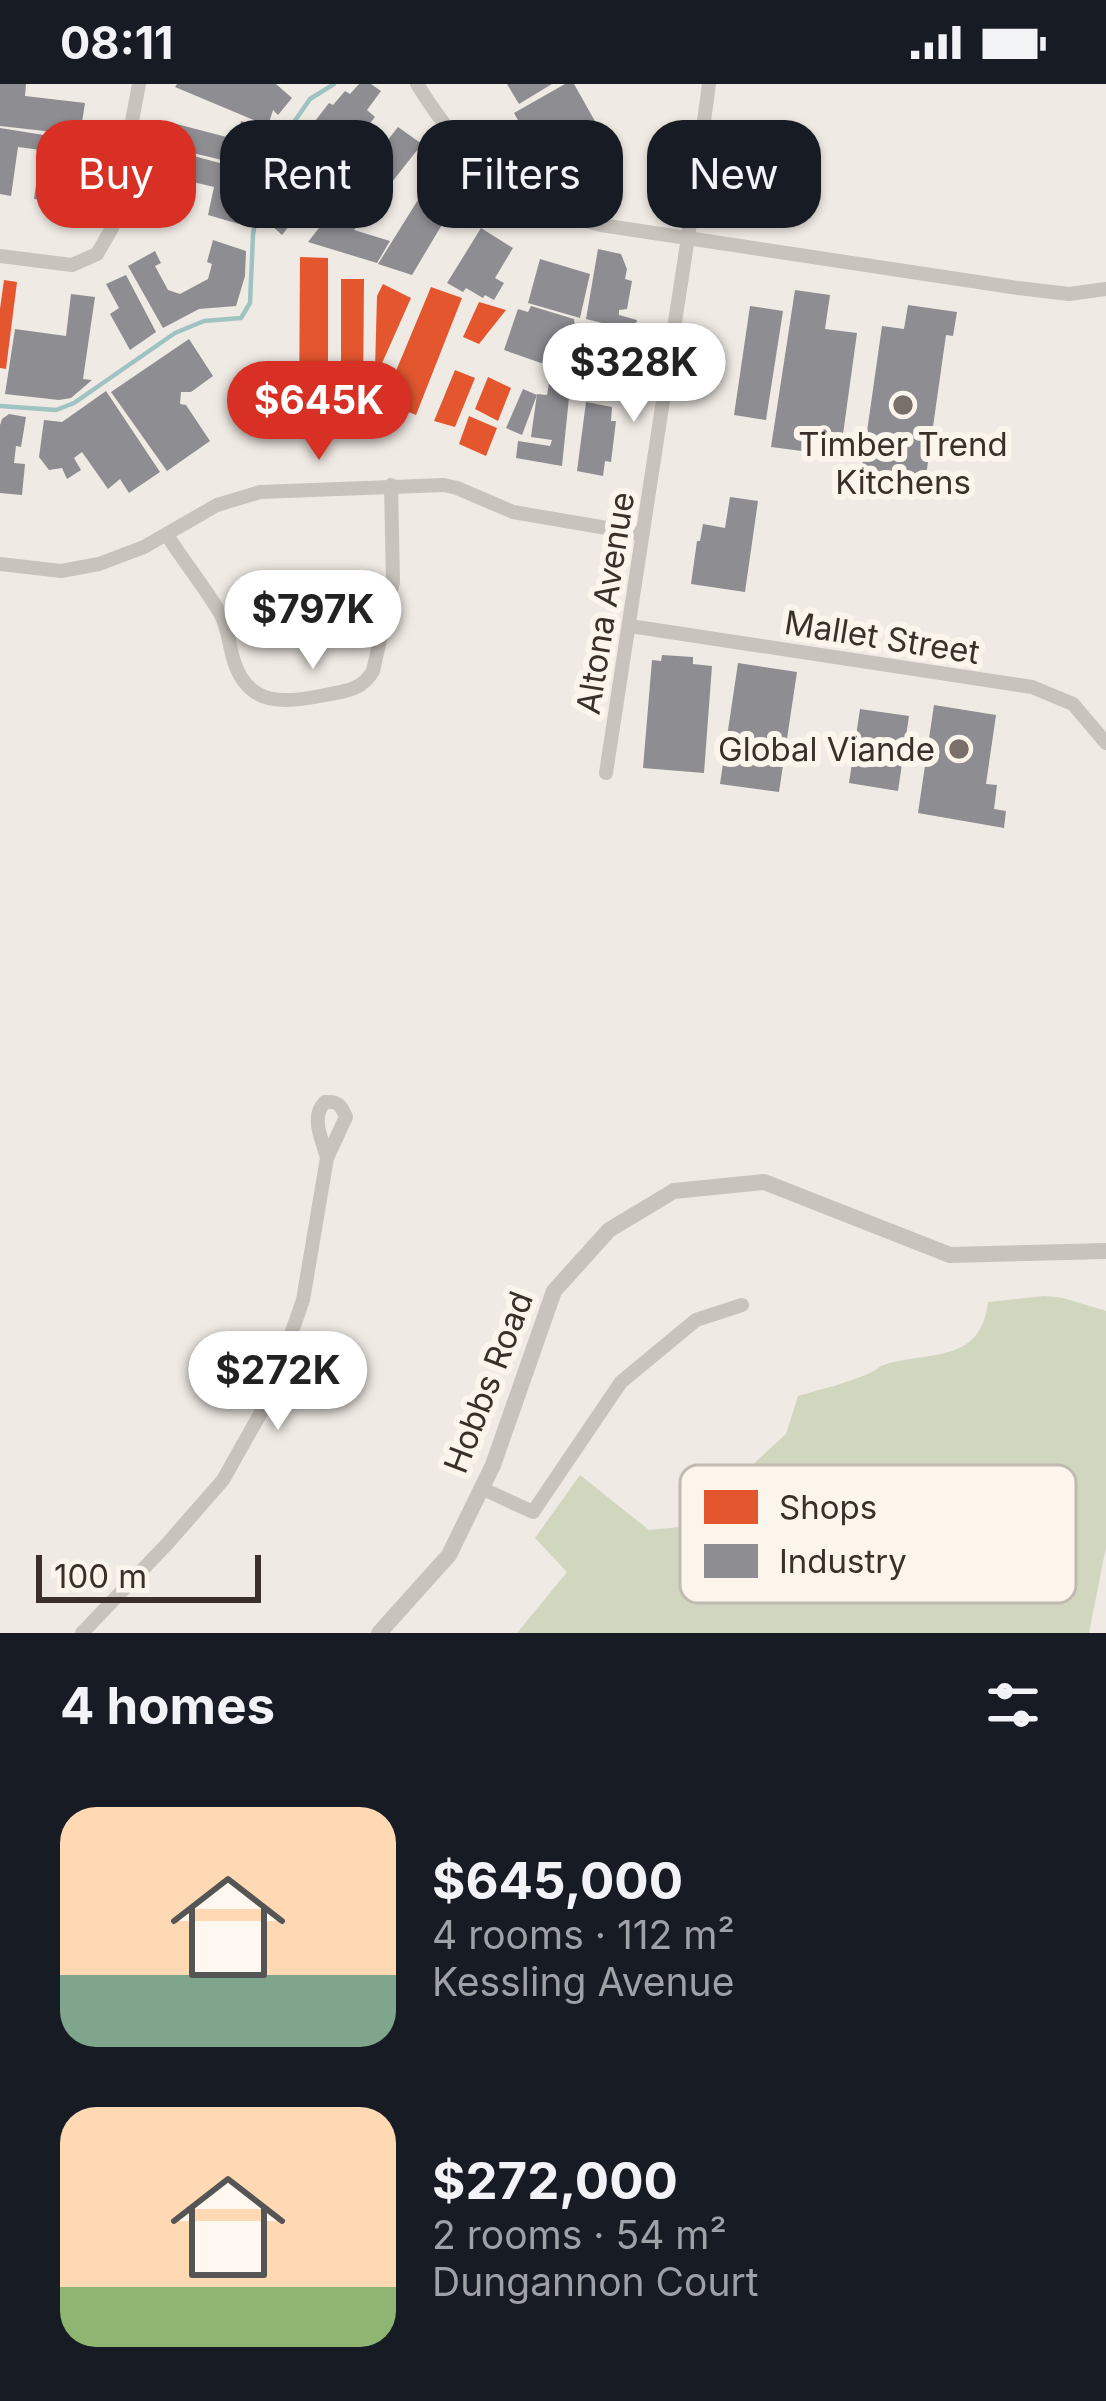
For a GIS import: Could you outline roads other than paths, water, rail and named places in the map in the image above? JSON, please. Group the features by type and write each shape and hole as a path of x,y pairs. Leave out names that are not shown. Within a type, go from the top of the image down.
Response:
{"street":[{"path":"0,256 72,266 97,254 112,228 139,84"},
{"path":"417,84 455,141 500,182 551,211 588,222 1055,293 1106,289"},
{"name":"Altona Avenue","path":"606,773 709,84"},
{"path":"0,564 82,569 121,557 217,506 260,491 430,484 457,488 513,512 642,533"},
{"path":"167,535 219,611 233,660 253,692 278,701 352,690 373,670 392,592 391,485"},
{"name":"Mallet Street","path":"630,626 1032,687 1073,704 1106,743"},
{"path":"82,1633 223,1480 268,1400 303,1300 327,1158"},
{"name":"Hobbs Road","path":"379,1633 448,1555 493,1465 554,1291 609,1231 674,1191 764,1182 950,1255 1106,1251"},
{"path":"481,1488 533,1512 621,1382 695,1320 742,1306"}],"waterway":[{"path":"0,406 56,410 74,403 175,333 204,321 241,318 250,303 253,235 263,172 310,99 334,84"}],"place":[{"name":"Timber Trend Kitchens","path":"903,405"},
{"name":"Global Viande","path":"959,749"}]}
